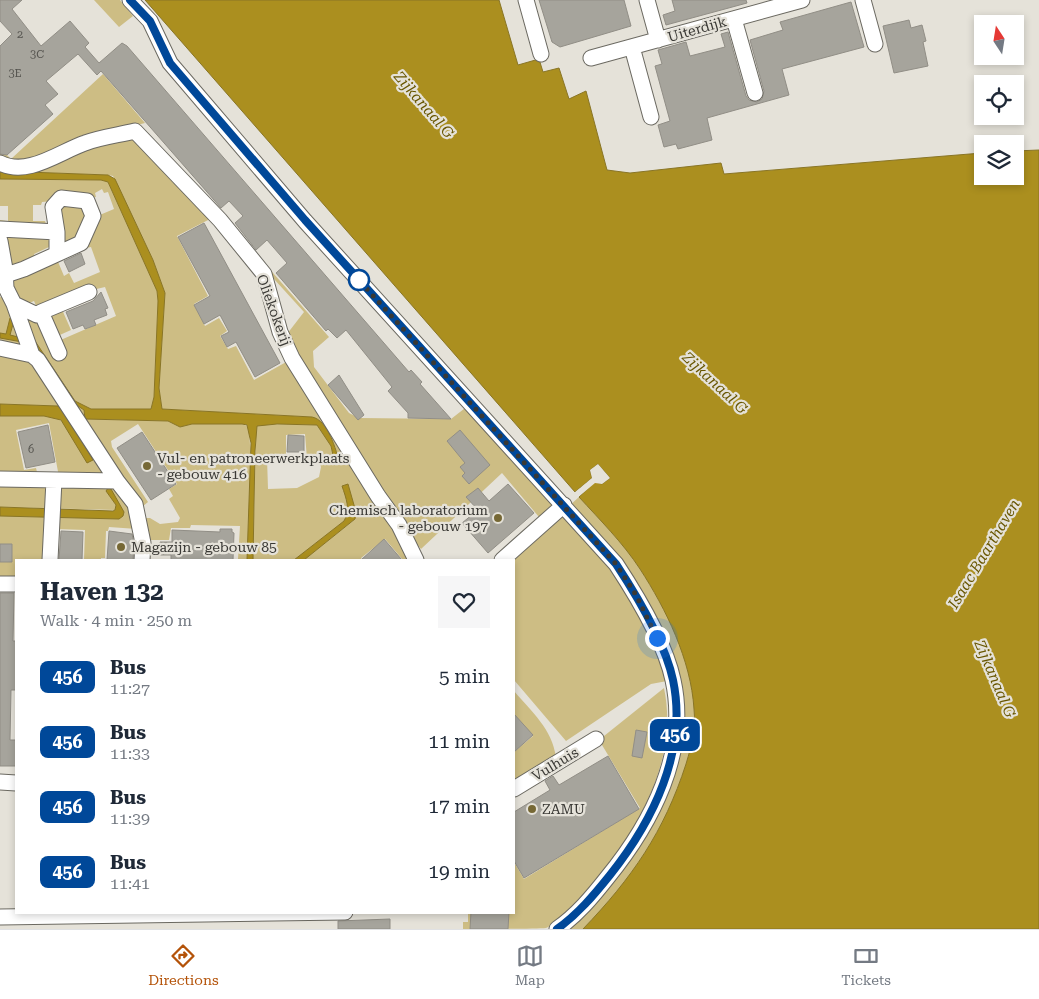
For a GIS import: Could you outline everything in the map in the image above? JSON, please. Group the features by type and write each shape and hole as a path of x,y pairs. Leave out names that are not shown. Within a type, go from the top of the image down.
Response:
{"street":[{"path":"130,0 150,21 170,63 298,213 616,564 636,595 664,652 673,679 677,708 673,753 667,775 656,802 634,844 589,900 557,929"},
{"path":"526,0 541,54"},
{"path":"647,0 658,40"},
{"name":"Uiterdijk","path":"591,58 734,19 751,7 802,0"},
{"path":"863,0 875,44"},
{"path":"734,19 755,93"},
{"path":"632,47 651,117"},
{"name":"Oliekokerij","path":"2,169 20,167 47,160 85,143 135,131 220,220 264,274 280,332 292,358 378,496 399,526 416,559"},
{"path":"6,275 24,270 81,243 93,216 87,201 61,198 53,207 57,232 57,254"},
{"path":"0,229 57,232"},
{"path":"0,241 8,301 38,360 117,481 135,504 142,543 142,559"},
{"path":"8,301 37,315 89,292"},
{"path":"41,312 59,353"},
{"path":"0,348 29,345"},
{"path":"0,479 117,481"},
{"path":"50,559 54,480"},
{"path":"503,559 564,505"},
{"path":"0,584 15,584"},
{"name":"Vulhuis","path":"515,788 596,739"},
{"path":"0,782 15,783"},
{"path":"0,917 30,920 266,914"}],"shaded area":[{"path":"94,0 120,0 133,16 119,27"},
{"path":"103,74 145,123 86,138 18,163 0,161 0,154 3,151 11,159"},
{"path":"140,135 212,218 177,236 208,296 194,304 205,326 219,318 227,331 220,336 228,349 236,346 254,380 288,361 396,529 409,559 402,559 385,539 362,559 305,559 353,521 356,515 348,484 343,486 348,508 344,521 295,559 253,559 256,427 259,424 317,425 331,446 335,464 340,464 327,429 317,419 312,417 162,409 159,388 165,293 153,260 113,176 5,171 87,145","holes":["305,434 307,459 319,461 321,467 319,477 297,488 268,489 267,458 286,458 286,435"]},
{"path":"0,179 101,180 108,182 157,291 154,397 151,409 91,409 75,401 35,341 28,339 16,306 40,318 56,342 116,316 105,287 88,291 38,310 34,301 27,304 15,302 7,276 56,257 64,276 69,273 74,283 100,272 91,247 86,248 95,217 114,209 108,192 104,193 102,189 95,193 96,197 42,202 41,205 33,205 33,221 45,221 46,224 0,228 0,220 8,221 8,206 0,206"},
{"path":"59,200 79,200 90,212 79,241 60,251"},
{"path":"225,218 329,337 313,351 314,367 349,413 359,418 451,419 469,405 554,504 539,517 502,473 421,549 396,518 301,368 287,334 304,312 223,223"},
{"path":"1,231 55,234 52,254 49,247 34,254 36,261 13,271"},
{"path":"4,288 10,298 26,342 33,344 72,402 84,410 85,419 168,421 180,427 192,424 242,424 249,427 251,463 247,559 238,559 240,526 191,525 190,528 171,528 169,540 147,540 144,525 145,518 150,518 160,524 178,522 180,518 169,499 173,496 169,489 177,484 138,424 111,441 112,447 148,502 142,507 116,476 32,350 29,353 0,347 0,338 9,337 14,318 10,318 6,335 0,333 0,297 5,298"},
{"path":"60,305 71,330 53,338 42,313"},
{"path":"0,350 31,357 113,478 59,477 49,423 16,430 24,470 36,468 38,476 0,476 0,416 42,416 58,419 63,422 60,407 58,406 0,404"},
{"path":"0,481 117,484 132,505 137,529 109,527 108,531 106,531 105,558 84,559 85,530 55,529 56,517 122,517 124,514 106,491 116,505 115,510 0,507"},
{"path":"579,497 633,559 650,584 668,618 688,672 692,690 694,723 690,750 677,789 657,833 645,853 617,891 583,929 563,929 600,893 677,749 666,652 569,506"},
{"path":"565,513 609,563 655,644 667,681 651,684 566,741 515,681 515,559 512,559"},
{"path":"0,516 54,517 50,559 15,559 15,579 0,578"},
{"path":"664,688 667,716 665,744 659,772 635,824 603,872 563,917 546,928 463,929 463,922 468,922 468,914 515,914 515,864 524,879 640,808 599,740"},
{"path":"515,692 546,729 556,757 515,780 515,751 533,736 515,715"}],"water":[{"path":"145,0 499,0 518,65 539,59 543,72 559,68 569,99 586,91 607,170 630,173 721,163 724,174 974,154 974,185 1024,185 1024,151 1039,150 1039,929 583,929 617,891 657,833 668,811 686,764 694,730 694,709 688,672 676,636 650,584 626,550 579,497 595,482 602,484 610,478 598,464 590,470 592,478 575,492"},
{"path":"0,171 108,175 115,179 153,260 165,293 159,388 162,409 312,417 318,419 327,429 340,464 335,464 331,446 317,425 277,424 257,426 253,559 247,559 251,443 247,425 192,424 180,427 168,421 85,419 84,410 72,402 33,344 0,338 0,333 6,334 12,316 13,324 10,335 35,341 75,401 91,409 151,409 154,397 157,291 108,182 101,180 0,179"},
{"path":"0,404 58,406 62,409 93,460 87,463 61,420 44,416 0,416"},
{"path":"348,484 356,512 355,519 305,559 295,559 344,521 347,508 342,486"},
{"path":"108,488 111,489 124,512 123,516 119,519 0,516 0,507 113,511 116,505 106,491"}],"pier":[{"path":"598,464 610,478 602,484 595,483 577,498 577,495 593,480 602,482 607,478 598,467 593,471 593,479 577,494 574,493 592,478 590,470"}],"building":[{"path":"0,0 22,0 12,9 41,46 70,21 89,43 85,47 99,63 122,43 127,46 409,372 411,370 422,382 420,384 451,419 408,418 408,413 388,391 392,387 346,330 337,338 328,329 326,331 276,273 287,263 267,240 256,250 235,223 243,216 229,201 221,208 101,71 97,75 78,54 46,81 58,94 45,105 53,114 7,155 0,154 0,46 12,34 0,21"},
{"path":"539,0 624,0 631,26 560,47 552,42"},
{"path":"672,0 746,0 747,3 666,25 663,15 675,11"},
{"path":"851,2 864,47 782,69 789,95 707,118 712,140 678,149 676,144 664,147 658,125 670,121 655,66 662,64 658,50 686,42 690,56 725,47 721,34 728,32 746,96 749,100 757,102 762,99 764,91 750,40 783,30 780,22"},
{"path":"909,20 911,28 922,25 926,41 923,42 928,66 894,73 883,26"},
{"path":"204,223 280,363 255,377 236,342 227,347 221,336 229,332 220,315 204,324 194,305 210,296 178,237"},
{"path":"81,253 85,264 69,272 64,261"},
{"path":"101,292 108,308 105,309 107,315 94,320 96,325 85,329 83,325 73,329 66,312 93,301"},
{"path":"339,375 364,415 358,420 328,385"},
{"path":"48,425 55,462 26,468 18,432"},
{"path":"460,430 490,465 469,484 462,476 465,473 460,467 465,463 447,441"},
{"name":"Vul- en patroneerwerkplaats - gebouw 416","path":"142,432 176,484 151,500 117,448"},
{"path":"288,435 304,436 304,452 287,452"},
{"name":"Chemisch laboratorium - gebouw 197","path":"508,484 534,513 488,553 462,523 478,510 466,497 478,488 489,501"},
{"path":"220,529 232,529 234,533 233,559 171,559 171,555 159,555 160,542 172,542 172,530 220,532"},
{"path":"61,531 83,532 82,559 59,559"},
{"name":"Magazijn - gebouw 85","path":"109,531 132,534 134,544 133,559 107,559"},
{"path":"384,539 401,559 362,559"},
{"path":"0,544 12,544 12,562 0,562"},
{"path":"0,593 14,593 15,690 11,690 10,740 15,740 15,766 0,766"},
{"path":"515,715 533,735 515,751"},
{"path":"636,730 647,732 642,758 632,756"},
{"path":"608,756 639,809 524,878 515,863 515,811 550,790 545,781 553,776 559,785"},
{"path":"471,914 509,914 508,929 470,929"},
{"path":"390,919 390,929 338,929 338,921"}],"bus line":[{"name":"456","path":"130,0 150,21 170,63 305,220 616,564 636,595 664,652 673,679 677,708 673,753 667,775 656,802 634,844 589,900 566,923 557,929"}],"place":[{"name":"Vul- en patroneerwerkplaats - gebouw 416","path":"147,466"},
{"name":"Chemisch laboratorium - gebouw 197","path":"498,518"},
{"name":"Magazijn - gebouw 85","path":"121,547"},
{"name":"ZAMU","path":"532,809"}],"route":[{"path":"359,280 357,278 616,564 636,595 657,638"}],"water label":[{"name":"Zijkanaal G","path":"424,105"},
{"name":"Zijkanaal G","path":"715,383"},
{"name":"Isaac Baarthaven","path":"984,554"},
{"name":"Zijkanaal G","path":"995,679"}]}
